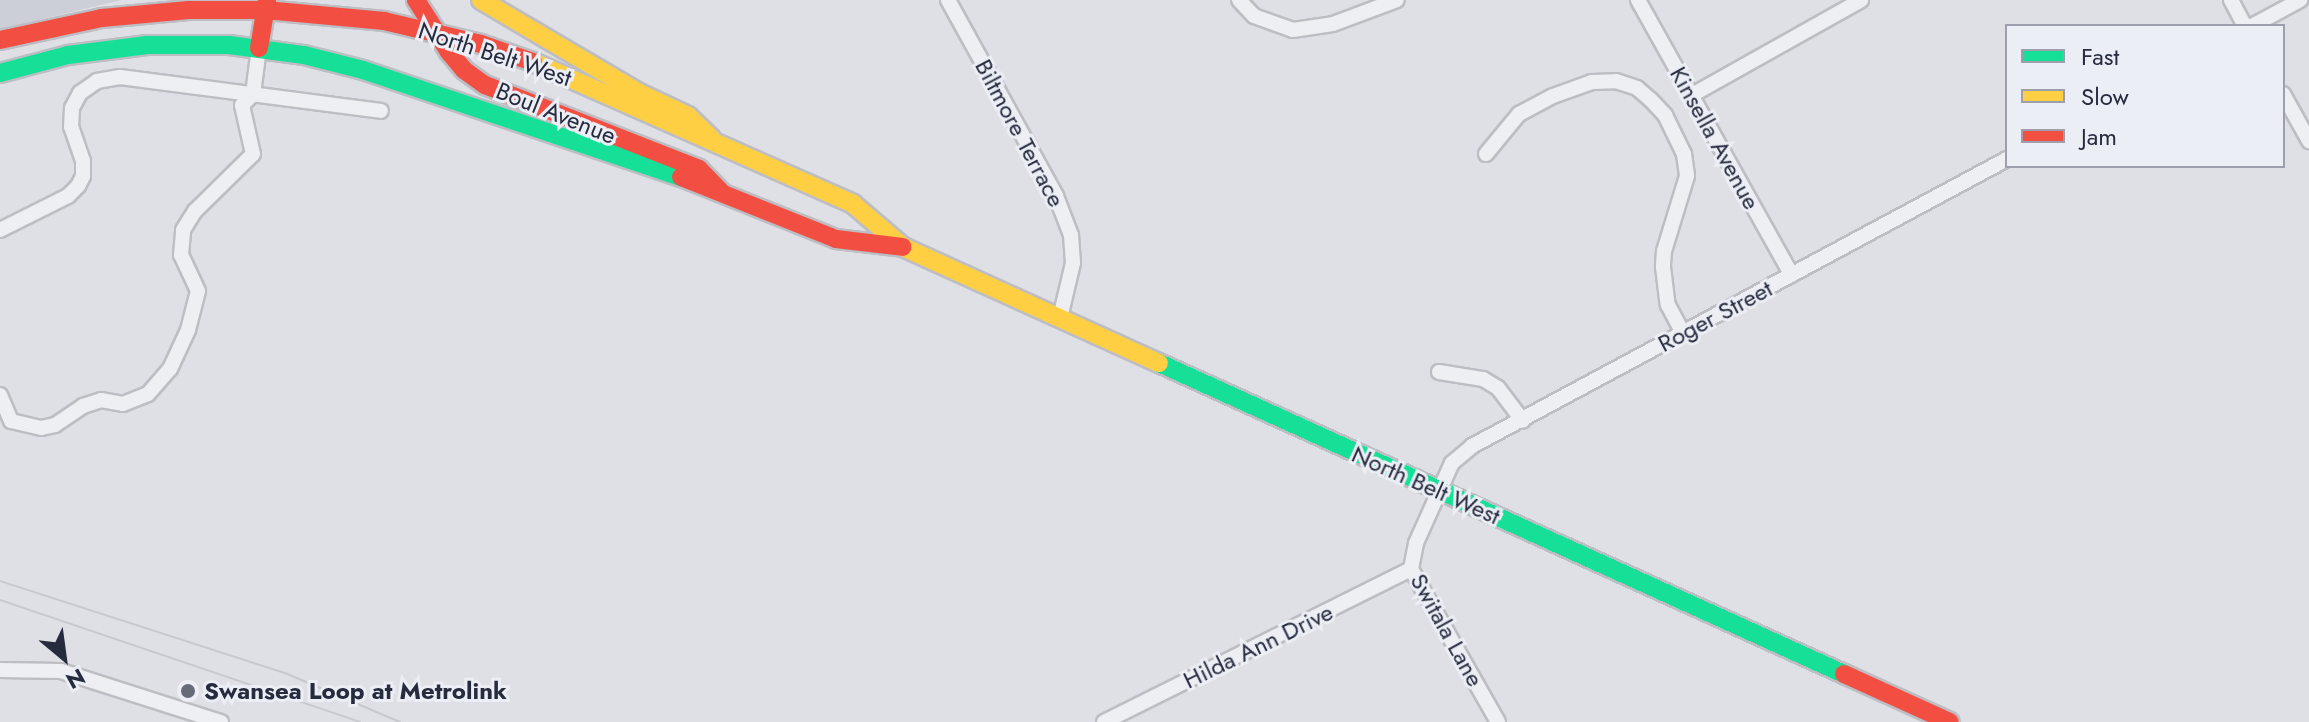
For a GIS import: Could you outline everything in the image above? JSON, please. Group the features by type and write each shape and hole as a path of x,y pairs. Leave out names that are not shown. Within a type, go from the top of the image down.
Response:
{"main road":[{"name":"Boul Avenue","path":"416,0 464,70 485,85 699,169 723,193"},
{"name":"Boul Avenue","path":"481,0 639,93 688,116 711,138"},
{"name":"North Belt West","path":"0,40 102,18 266,5 358,17 436,32 531,61 711,138 853,204 903,247 1950,722"},
{"path":"259,48 266,5"},
{"name":"North Belt West","path":"0,73 68,55 147,45 259,48 304,55 363,70 723,193 836,239 903,247"}],"street":[{"name":"Biltmore Terrace","path":"948,0 1056,196 1071,235 1073,263 1060,318"},
{"path":"1239,0 1254,16 1293,30 1333,24 1397,0"},
{"name":"Kinsella Avenue","path":"1638,0 1792,275"},
{"path":"1692,95 1861,0"},
{"path":"2231,0 2244,24"},
{"path":"2256,24 2300,0"},
{"path":"0,395 11,421 41,428 55,425 83,406 101,400 123,404 148,394 170,369 188,330 198,291 181,255 183,230 195,211 253,154 242,105 253,94 259,48"},
{"path":"0,230 68,196 78,186 83,176 83,161 71,127 72,108 80,93 97,81 120,77 381,111"},
{"path":"1486,154 1519,114 1553,96 1592,82 1616,81 1637,88 1651,100 1665,115 1684,154 1687,176 1664,251 1663,267 1668,305 1683,333"},
{"path":"2285,98 2309,141"},
{"name":"Roger Street","path":"1437,490 1452,463 1472,446 2005,160"},
{"path":"1439,372 1483,379 1498,388 1523,421"},
{"name":"Switala Lane","path":"1437,490 1416,543 1411,569 1498,722"},
{"name":"Hilda Ann Drive","path":"1104,722 1411,569"},
{"path":"0,670 61,671 221,722"}],"shaded area":[{"path":"0,0 122,0 0,29"}],"tram line":[{"path":"0,581 285,673 400,722"},
{"path":"0,600 360,722"}],"traffic: fast":[{"path":"0,73 68,55 147,45 229,45 304,55 363,70 681,177"},
{"path":"1159,363 1844,674"}],"traffic: slow":[{"path":"481,0 639,93 688,116 711,138"},
{"path":"533,62 853,204 903,247 1159,363"}],"traffic: jam":[{"path":"259,48 267,0"},
{"path":"416,0 449,52 464,70 485,85 699,169 721,192"},
{"path":"0,40 102,18 189,10 265,10 384,21 481,44 533,62"},
{"path":"681,177 836,239 903,247"},
{"path":"1844,674 1950,722"}],"place":[{"name":"Swansea Loop at Metrolink","path":"188,691"}]}
